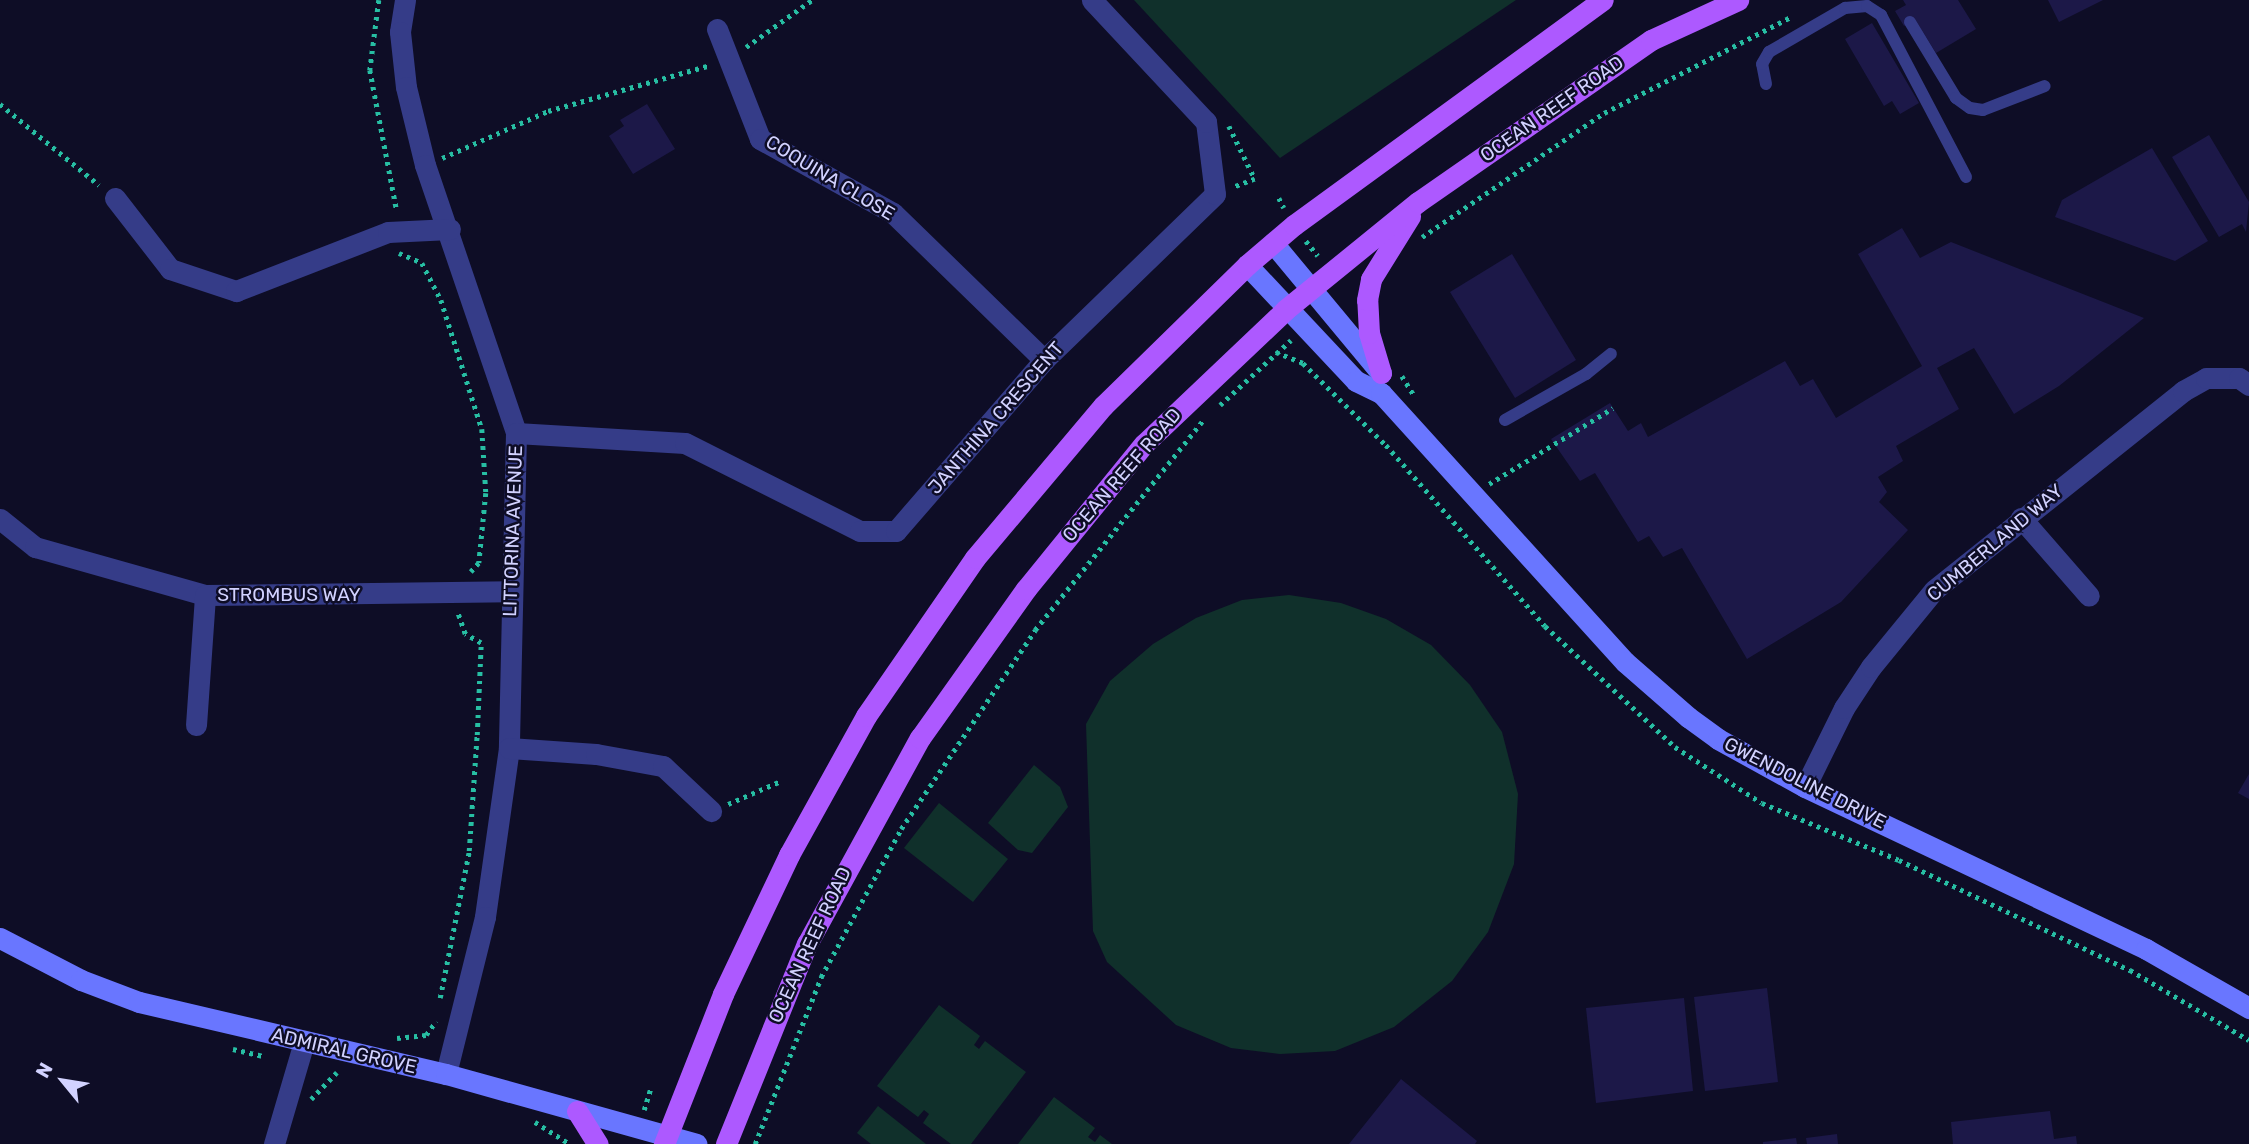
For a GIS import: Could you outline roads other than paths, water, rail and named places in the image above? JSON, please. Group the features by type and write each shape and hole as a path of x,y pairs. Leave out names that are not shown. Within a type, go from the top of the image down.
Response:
{"main road":[{"path":"666,1140 735,968 789,855 866,716 975,558 1078,437 1166,341 1247,265 1294,225 1603,0"},
{"name":"OCEAN REEF ROAD","path":"726,1144 807,944 881,804 968,666 1144,444 1285,310 1418,202 1651,40 1738,0"},
{"path":"1386,378 1369,333 1371,279 1418,202"},
{"path":"578,1111 598,1144"}],"street":[{"name":"LITTORINA AVENUE","path":"405,0 400,32 406,87 425,165 450,229 516,433 509,748 485,917 446,1074"},
{"name":"JANTHINA CRESCENT","path":"516,433 685,443 860,531 896,531 1044,360 1215,194 1206,122 1092,0"},
{"name":"COQUINA CLOSE","path":"717,29 760,139 893,213 1044,360"},
{"path":"115,198 170,269 236,291 387,232 450,229"},
{"name":"GWENDOLINE DRIVE","path":"1273,243 1625,662 1718,740 1805,787 2147,948 2249,1008"},
{"name":"GWENDOLINE DRIVE","path":"1247,265 1285,310 1356,381 1386,378"},
{"name":"CUMBERLAND WAY","path":"1805,787 1844,708 1893,637 1934,590 2183,391 2206,378 2239,378 2249,385"},
{"path":"2021,518 2089,596"},
{"name":"STROMBUS WAY","path":"0,519 35,547 205,595 457,595 511,591"},
{"path":"196,725 205,595"},
{"path":"509,748 596,754 663,766 711,811"},
{"name":"ADMIRAL GROVE","path":"0,938 81,980 139,1002 446,1074 578,1111 666,1140 695,1144"},
{"path":"274,1144 304,1042"}],"lane":[{"path":"1766,84 1762,64 1769,52 1845,8 1867,6 1881,15 1966,177"},
{"path":"1910,22 1956,97 1970,108 1983,110 2045,86"},
{"path":"1506,420 1586,374 1611,354"}]}
